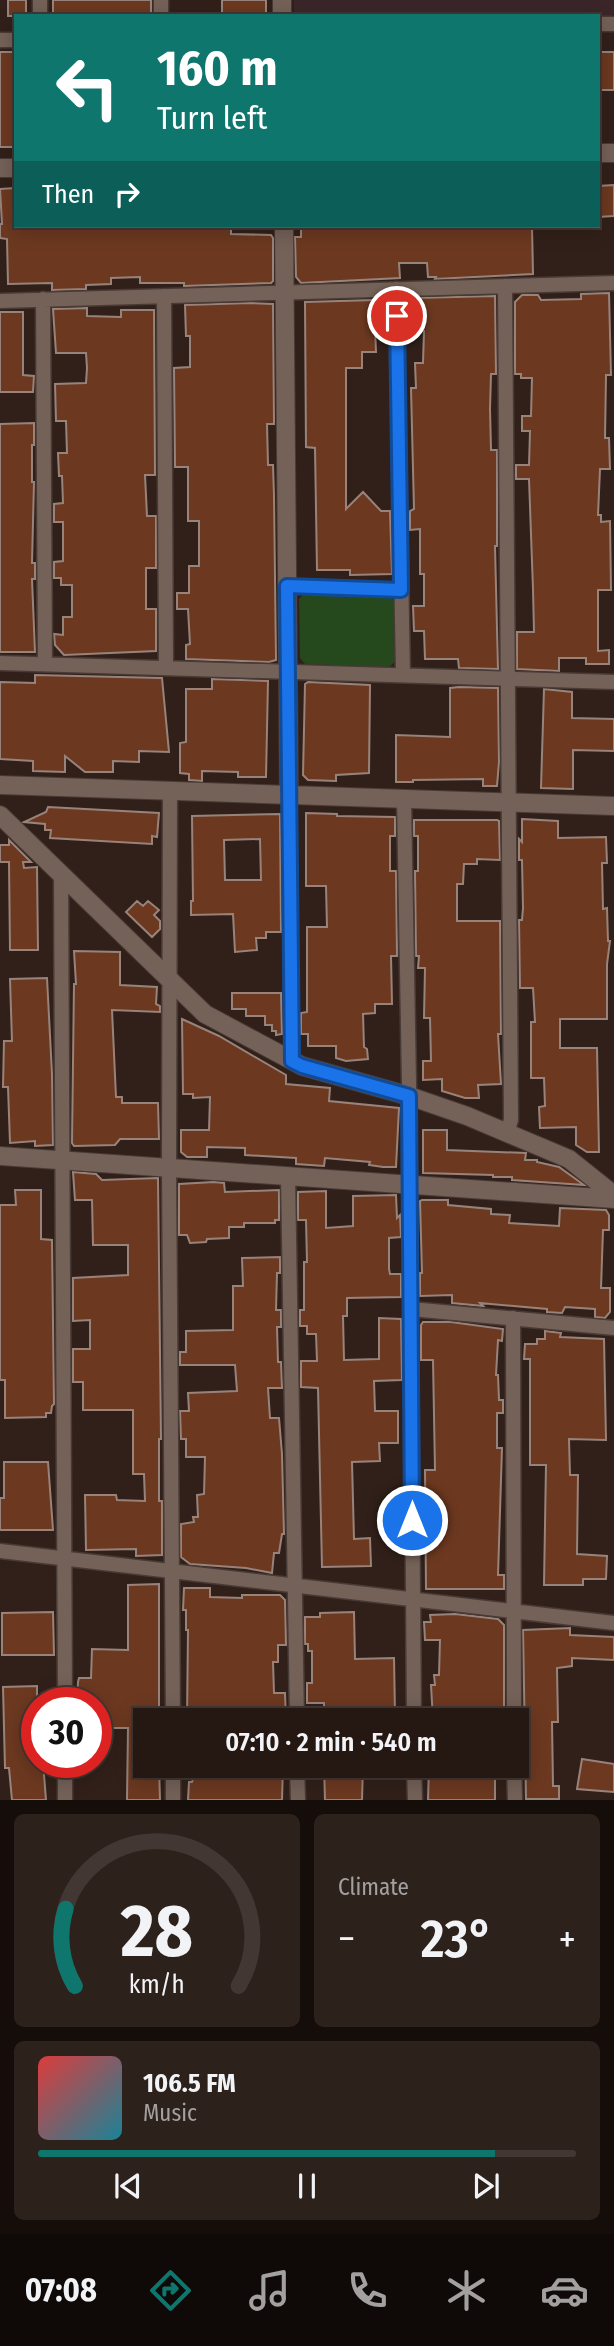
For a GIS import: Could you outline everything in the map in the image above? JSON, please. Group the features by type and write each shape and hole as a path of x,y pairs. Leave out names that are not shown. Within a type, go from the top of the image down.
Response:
{"street":[{"path":"284,228 292,1061"},
{"path":"0,300 614,282"},
{"path":"505,286 511,1120 507,1132"},
{"path":"396,289 403,675"},
{"path":"164,296 166,668"},
{"path":"43,299 46,664"},
{"path":"287,586 401,590"},
{"path":"0,663 614,682"},
{"path":"0,785 614,806"},
{"path":"170,791 169,1168 173,1708"},
{"path":"404,799 414,1708"},
{"path":"0,815 205,1014 302,1066 467,1115 569,1159 614,1197"},
{"path":"61,874 65,1687"},
{"path":"0,1156 614,1197"},
{"path":"288,1176 297,1708"},
{"path":"411,1309 614,1328"},
{"path":"513,1318 514,1708"},
{"path":"0,1551 614,1623"},
{"path":"65,1778 65,1800"},
{"path":"173,1778 173,1800"},
{"path":"297,1778 298,1800"},
{"path":"414,1778 415,1800"},
{"path":"514,1778 514,1800"}],"shaded area":[{"path":"294,0 614,0 614,13 611,17 600,17 600,14 294,14"}],"green space":[{"path":"305,593 389,596 395,601 396,661 389,667 305,664 300,658 299,599"}],"building":[{"path":"8,0 26,0 26,14 8,16"},
{"path":"53,0 151,0 151,14 53,14"},
{"path":"222,0 266,0 266,14 222,14"},
{"path":"0,52 14,52 13,147 0,147"},
{"path":"600,52 614,52 614,90 600,90"},
{"path":"614,185 614,216 600,217 600,186"},
{"path":"14,188 14,228 231,228 231,234 271,235 273,281 184,286 184,283 140,283 140,277 111,278 111,284 86,285 86,289 52,290 52,283 8,284 7,239 0,238 0,189"},
{"path":"532,228 533,274 435,279 436,277 428,277 427,263 399,263 400,278 301,283 296,277 295,237 301,237 301,229"},
{"path":"609,293 611,375 606,375 605,438 609,438 610,469 600,469 598,515 601,515 601,522 610,521 611,590 598,590 598,651 609,650 609,664 586,664 586,658 559,658 559,671 517,669 517,632 534,632 529,479 516,479 516,465 529,465 530,431 522,431 522,416 531,416 532,378 521,378 521,374 515,374 515,302 522,295 538,295 541,300 581,299 581,294"},
{"path":"495,296 496,374 491,374 490,409 491,450 497,450 495,546 498,669 459,668 458,659 425,659 424,631 414,631 413,606 424,606 424,574 420,574 420,529 410,530 410,511 414,509 411,388 416,388 415,363 423,363 424,331 409,331 409,313 406,313 406,306 414,298"},
{"path":"374,300 376,352 362,352 362,368 346,368 346,509 363,492 381,511 390,511 392,574 350,575 350,570 317,570 315,448 306,447 305,302"},
{"path":"273,304 274,424 267,424 268,465 273,465 276,660 186,659 186,645 190,644 188,609 177,609 177,593 189,593 189,566 199,566 199,521 188,521 188,467 175,467 174,368 190,367 190,336 186,336 185,305"},
{"path":"87,308 87,316 121,317 121,310 154,310 155,475 145,475 147,516 156,516 156,568 146,568 146,609 156,609 156,651 64,655 55,645 54,634 63,635 63,617 72,617 72,585 61,585 61,578 54,578 54,562 63,561 63,522 54,522 54,504 63,503 58,453 67,453 66,421 56,421 55,384 86,383 87,368 86,353 56,353 53,309"},
{"path":"0,312 23,312 23,375 34,376 33,392 0,392"},
{"path":"34,423 32,563 35,563 35,579 32,579 35,652 0,652 0,424"},
{"path":"35,675 162,678 169,752 139,751 139,762 113,761 113,772 85,772 65,756 65,772 33,771 33,761 0,759 0,682 35,683"},
{"path":"212,679 268,681 266,777 238,777 238,772 202,771 202,781 189,780 189,774 180,773 180,743 186,742 186,689 212,689"},
{"path":"305,684 370,685 369,773 336,775 336,781 308,780 303,775"},
{"path":"450,688 498,688 497,786 483,786 483,779 396,782 396,735 450,737"},
{"path":"544,689 572,692 572,718 614,719 614,751 573,750 573,789 541,788"},
{"path":"48,807 159,813 157,837 152,836 152,844 50,838 51,830 45,830 45,824 24,822 46,812"},
{"path":"306,813 395,817 395,836 390,836 390,871 396,871 397,956 391,956 392,1004 375,1004 375,1013 363,1014 364,1047 367,1049 368,1059 346,1061 336,1058 336,1046 308,1046 308,1034 301,1034 301,1013 307,1012 307,927 327,927 326,886 306,886"},
{"path":"280,814 281,932 266,932 266,938 256,938 257,950 235,952 233,914 191,915 192,816","holes":["260,839 261,880 225,880 224,840"]},
{"path":"522,819 558,821 558,838 606,837 607,863 602,863 603,909 607,908 610,941 607,964 607,1019 560,1019 560,1048 597,1048 599,1152 587,1152 576,1145 576,1127 540,1128 539,1107 545,1106 544,1078 531,1078 531,1022 535,1022 533,988 520,988 519,920 522,920 523,908 519,839 522,842"},
{"path":"414,820 499,821 500,860 477,859 477,864 464,864 463,884 457,884 457,921 500,921 501,1034 498,1034 501,1084 478,1085 479,1098 465,1098 442,1091 442,1079 423,1080 423,1061 431,1061 430,1018 424,1018 425,968 418,968 419,956 416,956 415,871 418,871 418,836 414,836"},
{"path":"9,840 31,862 23,862 24,868 37,867 38,950 10,950 9,862 0,862 0,845 9,845"},
{"path":"137,901 143,906 148,901 159,910 154,915 160,921 160,929 152,937 126,912"},
{"path":"74,951 120,952 120,985 157,987 156,1004 160,1006 160,1012 112,1010 116,1097 122,1097 122,1103 158,1103 159,1139 120,1139 115,1145 74,1146 72,1143 76,984"},
{"path":"47,978 53,1145 35,1146 35,1141 10,1143 8,1087 3,1087 4,1041 12,1041 10,979"},
{"path":"232,993 281,993 282,1034 276,1035 276,1031 272,1031 272,1025 265,1025 265,1016 246,1016 246,1009 232,1009"},
{"path":"182,1019 219,1036 286,1075 286,1084 330,1088 329,1101 399,1108 396,1167 325,1158 324,1166 296,1164 296,1158 245,1155 245,1148 207,1147 207,1157 187,1157 181,1152 181,1130 209,1130 210,1097 193,1098 193,1094 183,1094"},
{"path":"423,1130 447,1130 447,1150 526,1153 525,1160 537,1160 559,1167 584,1185 512,1180 512,1177 493,1175 423,1173"},
{"path":"73,1172 96,1174 102,1180 158,1178 161,1439 159,1501 162,1501 162,1555 136,1556 136,1549 86,1550 85,1495 116,1495 117,1500 145,1501 144,1474 133,1474 133,1410 83,1410 83,1382 73,1382 73,1349 90,1349 90,1320 73,1321 73,1278 128,1275 128,1245 93,1245 92,1200 75,1200"},
{"path":"224,1183 225,1192 279,1190 279,1220 275,1220 275,1223 244,1223 244,1227 229,1227 229,1238 190,1243 187,1235 179,1235 179,1184"},
{"path":"15,1190 41,1190 41,1239 52,1240 54,1404 51,1413 46,1413 46,1417 5,1418 5,1380 0,1380 0,1205 16,1205"},
{"path":"326,1191 326,1228 353,1226 353,1196 396,1195 397,1218 400,1215 401,1237 389,1238 389,1269 390,1274 401,1274 401,1297 347,1298 347,1316 343,1316 344,1360 379,1359 379,1318 401,1319 402,1380 374,1381 375,1411 398,1411 398,1443 379,1443 380,1461 352,1462 354,1539 370,1538 371,1566 322,1567 318,1388 301,1387 301,1361 317,1361 316,1334 307,1334 307,1326 300,1326 300,1310 304,1310 304,1262 307,1262 306,1220 298,1220 298,1192"},
{"path":"422,1200 448,1200 448,1205 491,1209 491,1214 510,1215 509,1223 559,1226 560,1208 606,1210 609,1215 609,1230 603,1230 601,1288 610,1288 610,1312 605,1318 595,1317 595,1309 565,1307 562,1313 547,1312 547,1309 452,1303 452,1295 420,1296"},
{"path":"280,1257 276,1310 281,1310 281,1327 277,1327 282,1388 268,1388 270,1418 279,1418 282,1454 284,1534 279,1553 274,1553 272,1573 246,1568 190,1564 181,1557 181,1524 194,1522 193,1517 198,1517 197,1495 204,1494 205,1457 186,1457 186,1439 181,1439 180,1411 189,1411 188,1393 237,1391 235,1365 180,1365 180,1352 186,1352 186,1331 233,1330 233,1286 243,1286 242,1258"},
{"path":"423,1322 451,1322 503,1329 502,1341 498,1340 496,1375 499,1400 503,1400 503,1413 497,1413 497,1448 502,1448 498,1575 504,1575 504,1589 426,1589 425,1470 435,1470 433,1360 421,1360"},
{"path":"545,1331 561,1333 560,1337 604,1339 606,1440 569,1439 570,1475 578,1475 577,1554 607,1556 606,1579 583,1579 583,1585 544,1585 546,1465 530,1465 530,1359 524,1359 525,1344 537,1344 537,1339 545,1339"},
{"path":"4,1462 48,1462 53,1530 0,1530 0,1498 4,1498"},
{"path":"159,1584 159,1708 133,1708 133,1778 159,1778 160,1800 127,1800 128,1728 112,1728 112,1687 78,1687 79,1678 91,1678 92,1649 128,1650 128,1585"},
{"path":"184,1588 210,1588 210,1597 280,1595 285,1600 286,1645 278,1645 278,1662 273,1662 274,1693 285,1693 286,1708 187,1708 188,1630 186,1610 183,1610"},
{"path":"53,1612 54,1655 2,1655 2,1613"},
{"path":"354,1612 355,1659 394,1658 395,1708 324,1708 324,1703 307,1703 307,1683 312,1683 312,1651 308,1651 308,1644 305,1644 305,1617 320,1617 320,1613"},
{"path":"455,1614 498,1619 504,1625 504,1708 432,1708 431,1685 435,1685 434,1675 439,1675 440,1640 425,1640 424,1622 431,1622 430,1615"},
{"path":"570,1628 570,1635 614,1637 614,1660 572,1658 572,1666 557,1668 558,1722 552,1722 553,1786 559,1786 559,1799 526,1799 526,1778 529,1778 529,1708 524,1708 523,1630"},
{"path":"37,1686 21,1687 21,1778 44,1778 46,1800 12,1800 9,1768 5,1768 3,1687"},
{"path":"582,1759 614,1764 614,1792 577,1789"},
{"path":"283,1778 282,1800 188,1800 189,1782 197,1779"},
{"path":"324,1778 363,1778 362,1800 325,1800"},
{"path":"429,1778 495,1778 495,1800 428,1800"}],"route":[{"path":"397,316 401,590 287,586 292,1061 409,1096 412,1520"}]}
